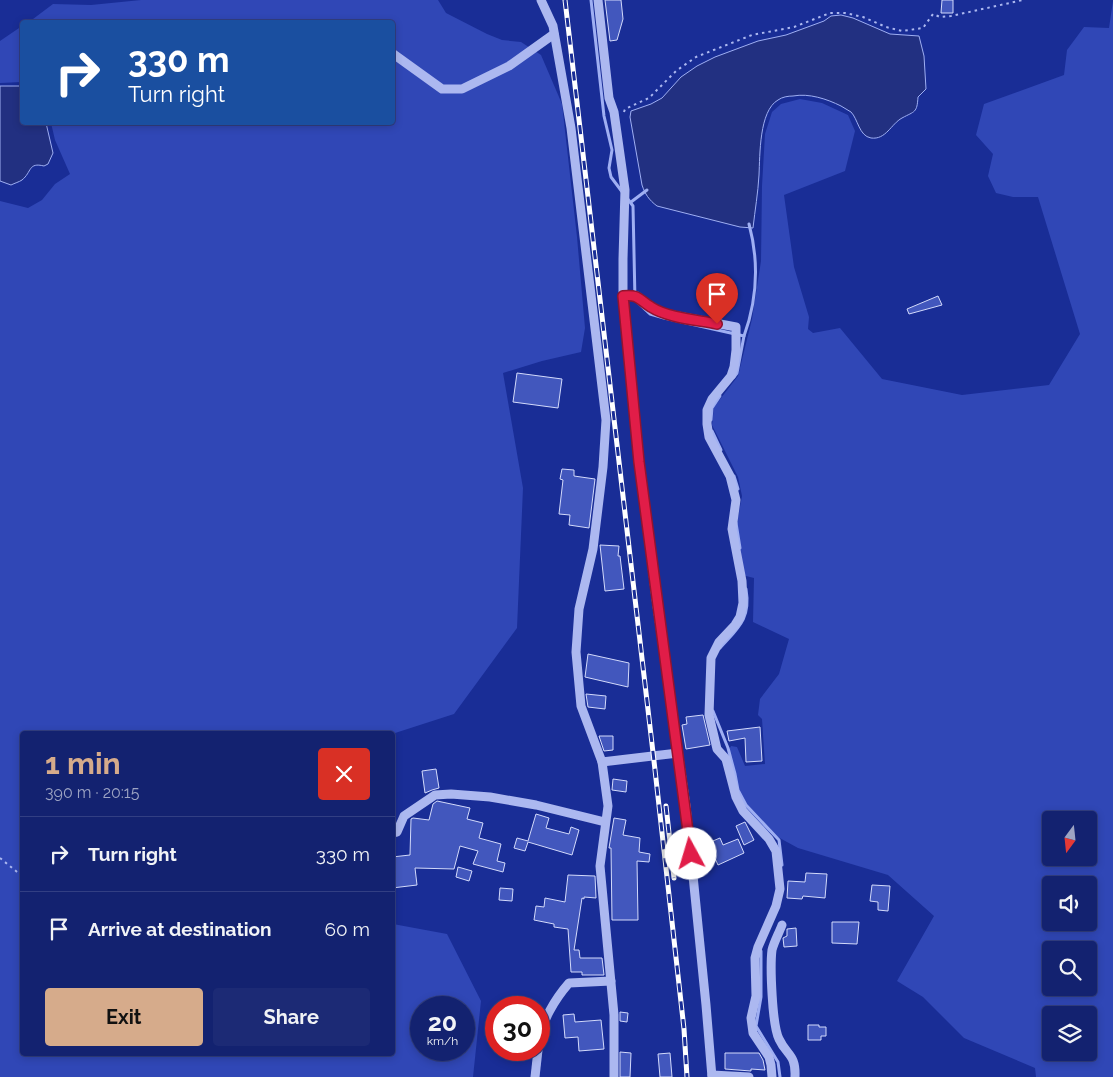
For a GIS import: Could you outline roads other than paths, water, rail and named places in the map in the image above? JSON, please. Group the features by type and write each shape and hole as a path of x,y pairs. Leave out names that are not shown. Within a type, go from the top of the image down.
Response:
{"street":[{"path":"541,0 553,26 571,128 606,420 603,467 593,548 579,609 576,652 581,706 602,762 608,806 600,866 614,1015 614,1077"},
{"path":"598,0 625,196 623,260 631,296 639,462 693,870 712,1076 749,1077"},
{"path":"395,55 442,89 462,89 509,66 554,34"},
{"path":"631,296 662,313 736,328 735,358 731,376 712,399 708,410 707,424 709,437 730,476 735,494 736,500 732,529 742,581 743,603 740,616 735,625 719,642 711,658 709,715 717,749 726,759 736,797 743,811 769,839 776,851 780,889 776,906 757,952 756,996 751,1018 753,1033 769,1057 772,1065 772,1077"},
{"path":"602,762 678,753"},
{"path":"395,832 397,832 404,816 435,795 451,794 490,797 536,805 605,822"},
{"path":"782,924 772,948 773,1010 779,1040 792,1056 795,1077"},
{"path":"550,1012 570,983 611,981"},
{"path":"535,1077 537,1061"}],"waterway":[{"path":"591,0 604,116 612,150 609,168 611,177 623,193"},
{"path":"631,202 647,190"},
{"path":"627,198 633,206 635,300 650,314 744,336 737,373 734,377"},
{"path":"744,336 752,309 755,280 754,252 749,224"},
{"path":"711,420 712,408 720,396"},
{"path":"712,431 721,450"},
{"path":"734,476 738,489"},
{"path":"736,523 740,548"},
{"path":"720,648 745,616 747,608 746,589"},
{"path":"713,711 728,748 738,790 746,805 779,840 782,865"},
{"path":"761,951 761,997 756,1026 778,1062 780,1077"}],"railway":[{"path":"565,0 654,761 684,1029 687,1077"},
{"path":"666,806 674,878"}]}
